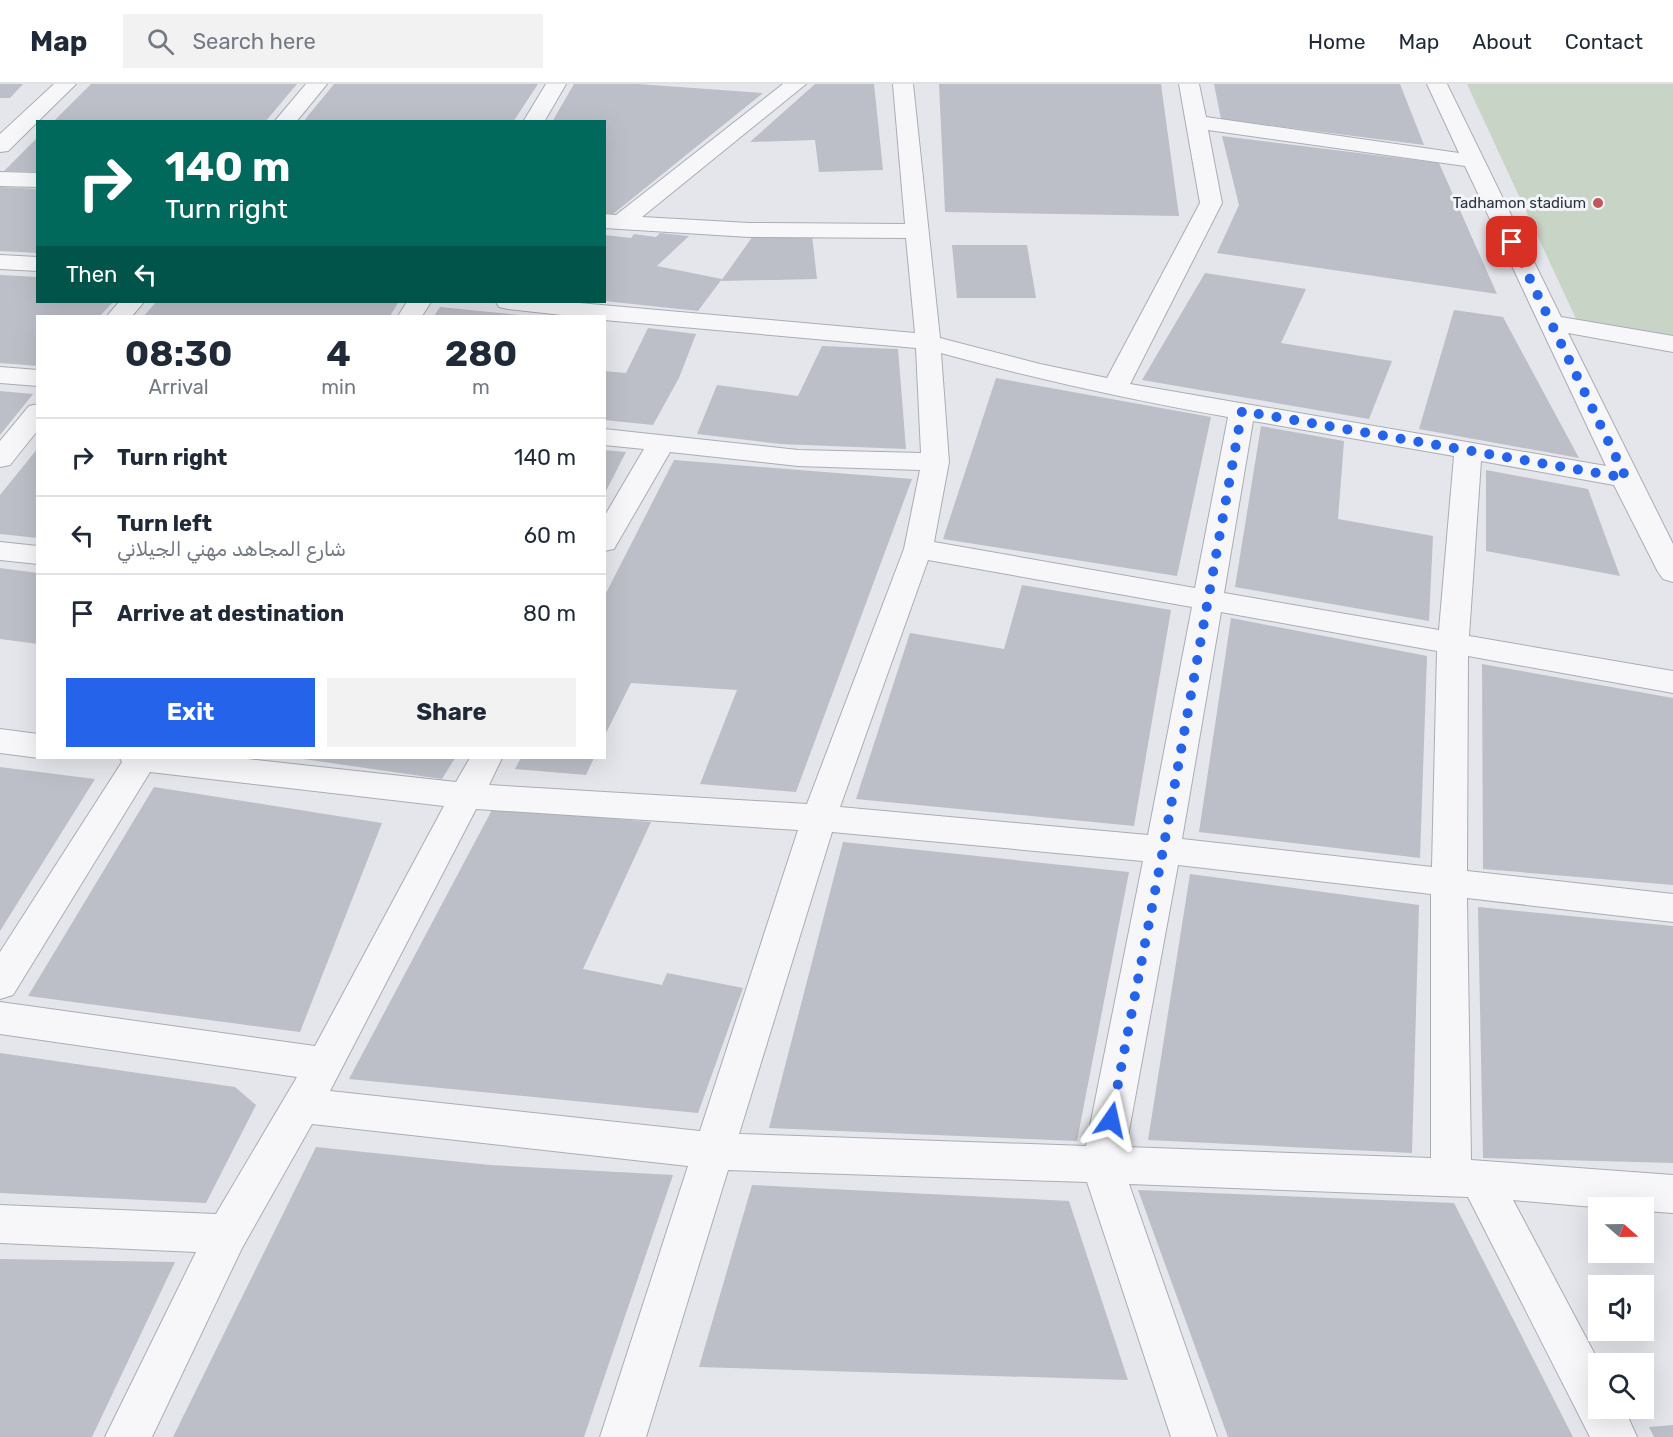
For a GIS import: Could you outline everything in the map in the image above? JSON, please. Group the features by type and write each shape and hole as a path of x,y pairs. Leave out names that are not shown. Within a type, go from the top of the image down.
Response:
{"street":[{"path":"0,146 66,84"},
{"path":"286,120 317,84"},
{"path":"534,120 556,84"},
{"path":"623,1437 819,818 918,549 935,462 928,342 903,84"},
{"path":"1115,388 1211,202 1189,84"},
{"path":"1437,84 1673,572"},
{"path":"769,85 794,85"},
{"path":"613,222 794,85"},
{"path":"0,121 26,121"},
{"path":"1196,122 1473,160"},
{"path":"0,179 36,180"},
{"path":"613,222 749,230 916,231"},
{"path":"0,262 36,264"},
{"path":"120,315 131,303"},
{"path":"517,303 649,318 928,342 1037,371 1115,388 1626,478"},
{"path":"1551,323 1673,344"},
{"path":"0,375 36,378"},
{"path":"1194,1437 1102,1165 1163,850 1242,411"},
{"path":"0,459 36,414"},
{"path":"606,437 798,458 935,462"},
{"path":"606,539 661,444"},
{"path":"1468,451 1454,643 1449,882 1465,1178 1588,1389"},
{"path":"918,549 1673,682"},
{"path":"0,551 36,555"},
{"path":"0,741 36,746"},
{"path":"0,984 138,759"},
{"path":"148,759 466,796 819,818 1163,850 1673,908"},
{"path":"128,1437 228,1234 325,1064 485,759"},
{"path":"0,1018 325,1064"},
{"path":"300,1106 715,1150 1465,1178 1673,1194"},
{"path":"0,1224 228,1234"},
{"path":"1605,1419 1614,1437"}],"green space":[{"name":"Tadhamon stadium","path":"1467,84 1673,84 1673,337 1577,321"}],"building":[{"path":"0,84 23,84 10,98 0,98"},
{"path":"91,84 297,84 267,120 55,120"},
{"path":"334,84 538,84 514,120 305,120"},
{"path":"574,84 638,84 763,93 613,214 606,213 606,120 553,120"},
{"path":"815,84 874,84 883,170 819,172 815,140 750,142"},
{"path":"939,84 1161,84 1179,216 945,212"},
{"path":"1214,84 1400,84 1424,145 1221,119"},
{"path":"1222,136 1439,163 1497,294 1217,253 1239,205"},
{"path":"36,139 36,172 4,171"},
{"path":"0,187 36,189 36,253 0,251"},
{"path":"660,233 689,236 657,266 722,279 698,311 606,301 606,235 631,238 634,234 656,237"},
{"path":"812,235 817,279 721,281 753,236"},
{"path":"952,245 1027,245 1036,298 957,298"},
{"path":"1205,273 1306,289 1281,343 1392,361 1369,419 1142,380"},
{"path":"0,275 36,277 36,303 112,303 101,315 36,315 36,366 0,363"},
{"path":"155,303 398,303 391,315 145,315"},
{"path":"440,307 520,315 435,315"},
{"path":"1454,310 1503,317 1579,458 1419,429"},
{"path":"648,328 696,334 679,378 653,425 606,420 606,371 626,373"},
{"path":"822,346 898,349 906,449 780,444 697,434 717,385 798,396"},
{"path":"996,378 1211,417 1177,576 943,539"},
{"path":"0,391 33,394 0,435"},
{"path":"1261,426 1344,441 1338,519 1433,536 1429,621 1235,587"},
{"path":"36,450 36,538 0,534 0,495"},
{"path":"606,450 626,452 606,491"},
{"path":"674,460 912,479 796,792 700,784 737,690 631,683 606,733 606,593"},
{"path":"1486,470 1588,489 1620,576 1486,551"},
{"path":"0,568 36,573 36,644 0,639"},
{"path":"1022,585 1171,610 1134,826 856,799 910,633 1004,649"},
{"path":"1231,618 1427,656 1420,858 1199,832"},
{"path":"1482,664 1673,698 1673,885 1483,869"},
{"path":"303,759 454,759 442,779"},
{"path":"520,759 594,759 586,775 515,769"},
{"path":"0,767 95,779 0,931"},
{"path":"154,787 382,823 300,1032 28,996"},
{"path":"493,808 651,822 583,969 662,985 667,973 743,988 698,1113 349,1079"},
{"path":"843,842 1129,872 1077,1141 769,1128"},
{"path":"1190,874 1419,905 1412,1153 1148,1140"},
{"path":"1478,907 1673,926 1673,1163 1483,1158"},
{"path":"0,1053 235,1087 256,1105 206,1203 0,1193"},
{"path":"316,1147 490,1165 673,1175 584,1437 173,1437"},
{"path":"752,1185 1069,1201 1128,1380 699,1367"},
{"path":"1138,1190 1454,1203 1573,1437 1228,1437"},
{"path":"0,1259 175,1262 92,1437 0,1437"},
{"path":"1673,1425 1673,1437 1654,1437 1649,1427"}],"place":[{"name":"Tadhamon stadium","path":"1598,203"}],"route":[{"path":"1111,1120 1163,850 1242,411 1626,478 1512,242"}]}
